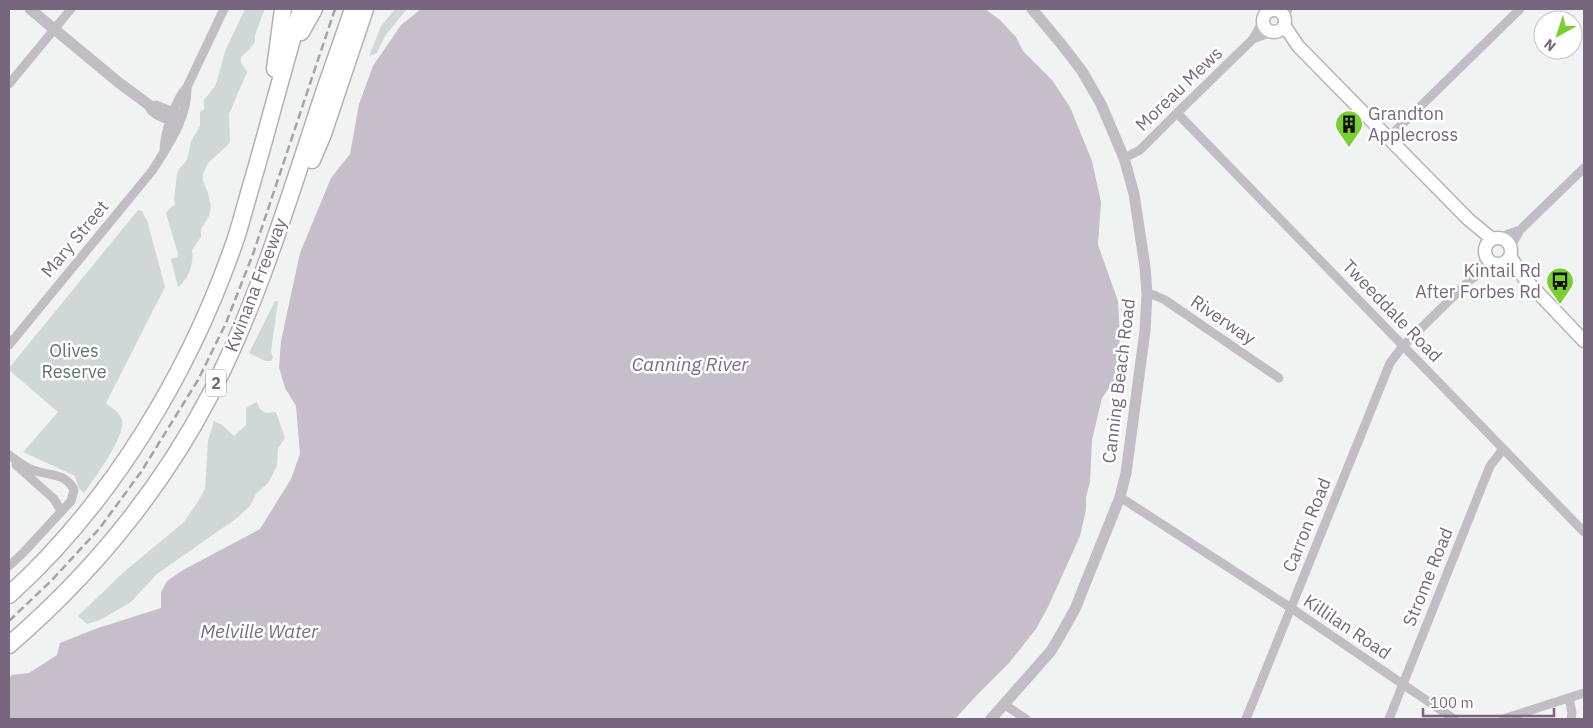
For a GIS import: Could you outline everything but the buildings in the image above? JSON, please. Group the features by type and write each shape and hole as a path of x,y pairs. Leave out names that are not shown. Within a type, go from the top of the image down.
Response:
{"highway":[{"path":"265,136 283,9"},
{"name":"Kwinana Freeway","path":"9,596 78,523 124,462 160,405 206,314 236,236 301,9"},
{"path":"286,61 314,9"},
{"path":"264,267 323,134 365,9"},
{"name":"Kwinana Freeway","path":"9,645 82,576 131,518 168,466 197,419 228,358 264,267 352,12"}],"main road":[{"path":"1281,23 1266,28 1267,12 1281,12 1281,23 1298,46 1468,219 1493,251 1505,262 1511,251"},
{"path":"1493,251 1507,240 1524,278"},
{"path":"1493,251 1524,278 1584,341"}],"street":[{"path":"30,9 118,82 149,105 152,110 176,119"},
{"path":"9,84 71,9"},
{"name":"Mary Street","path":"9,345 133,195 170,144 181,93 187,87 224,9"},
{"name":"Canning Beach Road","path":"991,719 1051,651 1061,634 1075,609 1120,497 1126,473 1145,330 1147,294 1145,267 1134,194 1124,158 1101,104 1082,70 1032,9"},
{"path":"1388,138 1520,9"},
{"name":"Moreau Mews","path":"1253,39 1267,12"},
{"name":"Moreau Mews","path":"1124,158 1140,150 1253,39 1281,23"},
{"name":"Tweeddale Road","path":"1178,113 1584,532"},
{"path":"1511,251 1520,230 1584,168"},
{"name":"Carron Road","path":"1246,719 1390,363 1403,346 1476,275 1493,251 1520,230"},
{"name":"Riverway","path":"1147,294 1165,300 1280,378"},
{"name":"Strome Road","path":"1389,719 1490,466 1503,449"},
{"path":"9,456 54,499 61,511"},
{"path":"9,456 33,470 62,478 70,483 74,490 71,501 9,566"},
{"name":"Killilan Road","path":"1120,497 1291,608 1454,719"},
{"path":"1503,719 1584,693"},
{"path":"1569,698 1572,713 1571,719"},
{"path":"1004,705 1026,719"}],"green space":[{"path":"245,9 264,9 264,11 255,35 255,42 241,57 241,63 247,72 229,114 229,144 208,163 203,174 203,181 211,206 209,216 201,229 201,237 192,250 188,275 178,287 171,259 177,257 178,254 166,213 175,204 177,173 187,160 191,141 200,126 200,112 204,109 204,100 215,86 225,51"},
{"path":"395,9 407,9 385,36 377,53 369,56 381,26"},
{"name":"Olives Reserve","path":"138,210 142,211 147,220 165,287 106,403 119,415 122,420 122,427 108,457 84,493 78,487 75,476 23,452 58,412 9,368"},
{"path":"275,301 278,301 271,351 273,358 271,361 265,361 249,353"},
{"path":"257,402 260,409 266,413 276,412 285,438 278,448 277,466 268,483 256,494 250,506 237,518 157,574 131,602 100,620 87,624 78,616 125,571 184,522 197,503 205,489 208,440 214,421 222,425 234,436 246,425 246,408"}],"water":[{"name":"Canning River","path":"421,9 985,9 1000,20 1016,37 1023,51 1052,80 1070,107 1092,161 1101,202 1098,245 1118,301 1120,338 1114,381 1102,398 1092,440 1090,482 1080,536 1049,605 1036,629 1009,663 955,719 9,719 9,678 12,675 29,673 57,655 60,643 95,629 161,608 161,592 167,581 183,570 260,529 291,479 300,454 296,406 285,388 279,367 281,341 300,253 331,178 350,154 359,104 373,66 401,25"}],"railway":[{"path":"9,621 52,580 99,529 141,472 198,380 226,323 253,254 335,9"}],"place":[{"name":"Grandton Applecross","path":"1349,148"},
{"name":"Kintail Rd After Forbes Rd","path":"1560,305"}],"water label":[{"name":"Melville Water","path":"259,631"}]}
